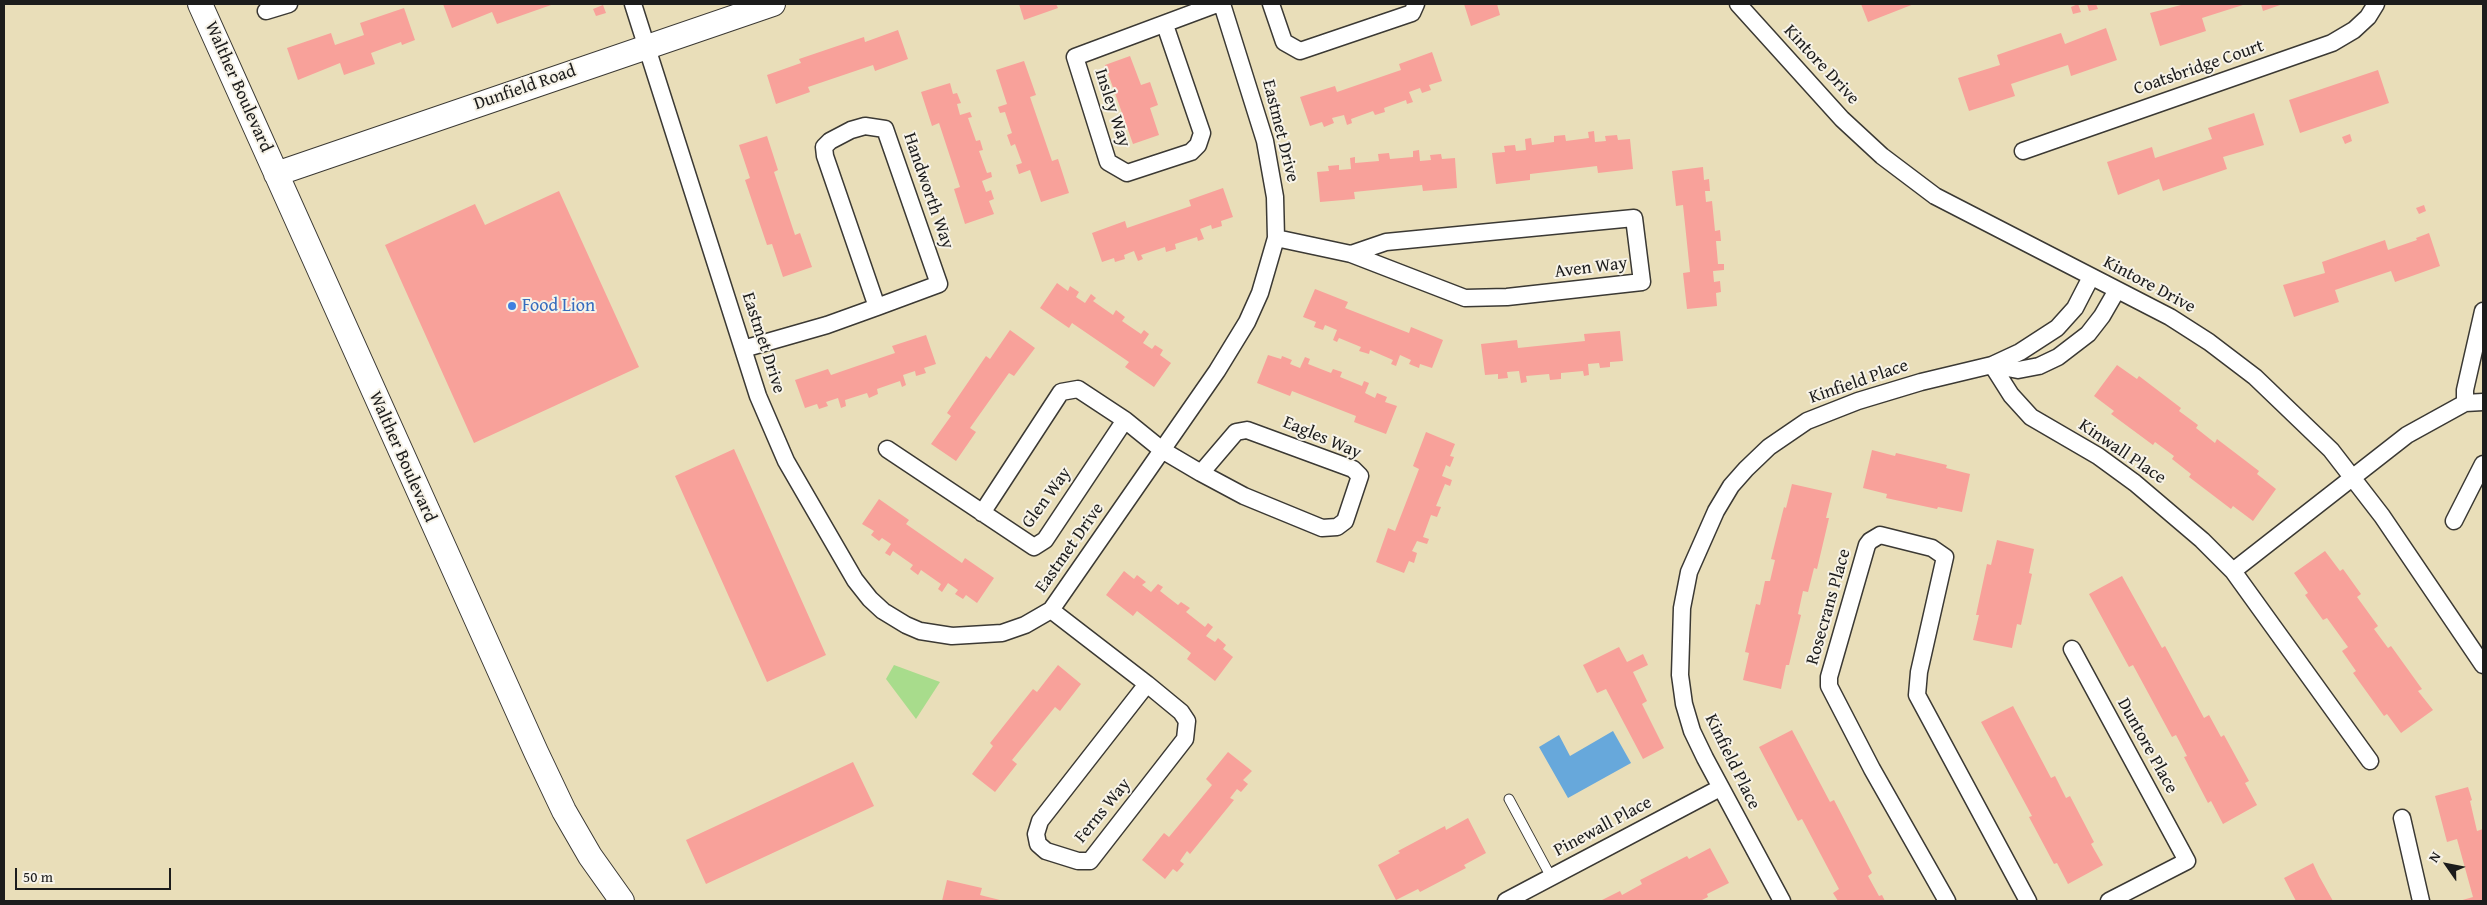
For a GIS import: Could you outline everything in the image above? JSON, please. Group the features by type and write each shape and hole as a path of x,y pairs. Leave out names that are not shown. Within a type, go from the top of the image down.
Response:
{"main road":[{"name":"Walther Boulevard","path":"200,4 564,811 590,856 622,901"},
{"name":"Dunfield Road","path":"276,174 774,4"}],"street":[{"path":"266,11 289,4"},
{"name":"Eastmet Drive","path":"633,4 758,396 786,461 855,580 870,599 883,611 920,631 944,635 970,636 1002,633 1025,625 1051,610 1218,371 1247,322 1260,293 1276,238 1275,197 1265,141 1222,4"},
{"name":"Insley Way","path":"1165,25 1202,133 1198,145 1191,152 1127,173 1108,162 1075,57 1217,4"},
{"path":"1271,4 1284,42 1300,51 1412,13 1416,4"},
{"name":"Kintore Drive","path":"1738,4 1842,119 1882,156 1936,196 2178,322 2209,342 2255,377 2325,444 2352,477 2421,571 2483,665"},
{"name":"Coatsbridge Court","path":"2023,151 2332,43 2354,30 2368,17 2376,4"},
{"name":"Handworth Way","path":"743,349 827,325 877,307 939,284 885,129 865,126 851,130 830,141 824,147 825,156 877,307"},
{"name":"Aven Way","path":"1276,238 1351,254 1465,298 1507,297 1642,282 1634,218 1386,242 1351,254"},
{"name":"Kinfield Place","path":"1782,901 1720,788 1692,731 1684,704 1680,675 1682,608 1689,572 1700,544 1731,486 1770,448 1807,421 1867,398 1921,382 1992,365 2020,352 2057,328 2075,308 2091,277"},
{"name":"Kinfield Place","path":"1992,365 2018,370 2038,366 2058,357 2088,334 2102,316 2116,290"},
{"path":"2465,403 2465,390 2483,311"},
{"name":"Kinwall Place","path":"1992,365 2012,395 2031,417 2098,456 2136,483 2202,540 2233,571 2370,761"},
{"path":"982,513 1061,392 1078,389 1125,420 1162,450"},
{"path":"2233,571 2407,435 2465,403 2483,402"},
{"name":"Glen Way","path":"887,449 1034,548 1045,540 1125,420"},
{"name":"Eagles Way","path":"1162,450 1201,472 1244,496 1322,528 1337,527 1345,521 1360,476 1353,469 1247,430 1236,432 1201,472"},
{"path":"2454,521 2483,464"},
{"name":"Rosecrans Place","path":"1947,901 1872,769 1829,686 1829,677 1867,545 1880,535 1932,548 1945,557 1919,672 1917,695 2028,901"},
{"name":"Ferns Way","path":"1051,610 1147,684 1180,712 1187,721 1185,739 1090,860 1078,861 1046,851 1038,844 1036,834 1040,821 1147,684"},
{"name":"Duntore Place","path":"2072,649 2186,861 2109,901"},
{"name":"Pinewall Place","path":"1506,901 1720,788"},
{"path":"2402,818 2421,901"}],"lane":[{"path":"1509,799 1551,877"}],"green space":[{"path":"894,665 940,682 916,719 886,679"}],"water":[{"path":"1613,731 1631,763 1568,798 1539,747 1559,735 1570,756"}],"building":[{"path":"443,4 554,4 497,24 492,12 452,28"},
{"path":"1019,4 1056,4 1058,8 1024,20"},
{"path":"1464,4 1497,4 1500,15 1471,26"},
{"path":"1861,4 1914,4 1868,22"},
{"path":"2078,4 2081,12 2073,14 2071,7"},
{"path":"2087,4 2096,4 2098,9 2089,11"},
{"path":"2185,4 2246,4 2202,18 2206,31 2160,46 2150,13"},
{"path":"2261,4 2283,4 2263,11"},
{"path":"603,5 606,13 596,16 593,9"},
{"path":"404,8 415,40 402,45 401,42 371,53 375,64 344,75 340,63 298,80 287,48 331,33 335,45 364,35 360,23"},
{"path":"2106,28 2117,60 2071,76 2068,65 2011,84 2015,96 1969,111 1958,78 2000,65 1997,55 2061,33 2065,44"},
{"path":"898,30 908,59 875,71 873,65 808,87 810,92 776,104 767,75 801,63 799,59 864,37 865,42"},
{"path":"1432,52 1442,81 1429,85 1431,90 1422,93 1420,88 1409,92 1413,102 1407,104 1406,100 1384,108 1385,112 1375,115 1373,111 1351,119 1352,123 1347,125 1344,115 1332,118 1334,123 1324,127 1322,122 1310,126 1300,97 1335,86 1337,92 1401,70 1399,64"},
{"path":"1130,56 1141,85 1150,82 1158,105 1150,108 1159,135 1133,144 1105,65"},
{"path":"1024,61 1036,95 1030,97 1052,161 1058,159 1069,193 1041,202 1030,170 1019,174 1016,165 1022,163 1015,144 1011,146 1007,135 1012,133 1005,112 1000,113 998,107 1007,104 996,70"},
{"path":"2378,70 2389,103 2300,133 2289,100"},
{"path":"950,83 953,94 957,93 961,103 957,104 960,115 970,112 972,117 968,118 976,141 980,140 983,150 979,151 987,173 991,172 992,177 982,181 986,192 991,190 994,199 989,201 994,214 965,224 954,189 960,187 939,123 932,126 921,92"},
{"path":"2254,113 2264,145 2223,157 2227,169 2163,191 2159,179 2118,195 2107,162 2152,147 2155,158 2212,139 2208,128"},
{"path":"1594,131 1595,142 1606,141 1605,136 1617,135 1618,140 1630,139 1633,169 1598,173 1597,166 1530,174 1530,180 1496,184 1492,153 1505,152 1504,146 1515,145 1516,151 1526,150 1525,139 1531,138 1532,145 1554,142 1554,136 1565,135 1566,141 1589,138 1588,132"},
{"path":"2350,134 2352,141 2345,144 2342,137"},
{"path":"767,136 778,170 774,172 795,235 800,233 812,267 783,277 772,244 767,245 745,180 750,178 739,145"},
{"path":"1419,150 1420,161 1431,160 1430,155 1441,154 1442,159 1455,158 1457,188 1423,191 1422,185 1354,192 1355,199 1320,202 1317,172 1329,171 1328,166 1339,165 1339,170 1351,169 1350,158 1355,157 1355,163 1379,161 1378,154 1389,153 1390,159 1413,157 1413,151"},
{"path":"1703,167 1704,180 1709,179 1710,191 1705,191 1706,202 1712,201 1715,231 1720,230 1721,241 1716,241 1718,264 1724,264 1724,270 1713,271 1714,282 1720,281 1721,292 1716,293 1717,306 1687,309 1683,273 1690,272 1683,205 1676,206 1672,171"},
{"path":"1223,188 1233,217 1221,221 1222,226 1212,229 1211,225 1200,229 1204,239 1198,241 1197,237 1175,244 1176,249 1166,252 1165,247 1141,255 1143,259 1138,261 1134,251 1124,255 1125,259 1115,262 1114,258 1102,262 1092,233 1125,221 1127,228 1191,206 1189,200"},
{"name":"Food Lion","path":"559,191 639,367 474,443 385,245 475,204 485,225"},
{"path":"2424,205 2426,211 2419,214 2416,208"},
{"path":"2429,233 2440,266 2395,282 2391,271 2335,290 2339,302 2294,317 2283,285 2325,273 2322,262 2385,240 2388,250 2417,240 2416,238"},
{"path":"1057,283 1068,291 1070,286 1079,292 1076,297 1085,303 1091,294 1096,298 1093,301 1113,315 1116,310 1125,317 1122,321 1141,334 1144,330 1149,334 1143,343 1152,349 1155,345 1163,350 1160,355 1171,363 1154,387 1125,367 1129,362 1072,323 1069,328 1040,308"},
{"path":"1315,289 1348,302 1345,308 1409,333 1411,327 1443,340 1432,368 1420,364 1419,368 1409,364 1411,360 1400,355 1396,366 1391,364 1393,360 1370,350 1369,354 1359,351 1361,347 1339,338 1337,342 1333,340 1337,330 1325,325 1323,330 1314,327 1316,322 1303,317"},
{"path":"1010,330 1035,348 1014,376 1009,373 970,428 976,432 956,461 931,444 951,416 947,413 986,356 990,359"},
{"path":"1620,331 1623,361 1610,362 1610,367 1600,368 1599,363 1588,364 1589,375 1584,376 1583,371 1561,373 1561,379 1550,380 1549,374 1526,376 1527,382 1521,383 1519,371 1507,372 1508,378 1498,379 1498,374 1485,375 1481,344 1517,340 1518,348 1585,341 1584,334"},
{"path":"926,335 936,364 924,368 926,373 916,376 915,371 903,375 906,385 902,387 900,381 877,389 878,394 869,398 867,393 845,400 846,406 841,408 838,398 826,402 828,406 819,409 817,404 805,408 795,380 828,369 831,375 895,353 892,346"},
{"path":"1268,355 1281,359 1282,356 1292,360 1290,364 1300,368 1305,357 1310,359 1308,364 1331,373 1333,369 1342,372 1340,377 1362,386 1364,381 1369,383 1365,393 1375,398 1377,393 1387,397 1385,402 1397,406 1386,434 1354,422 1356,416 1292,391 1290,396 1257,383"},
{"path":"2117,365 2137,379 2139,376 2181,408 2179,411 2198,425 2196,428 2215,443 2217,439 2259,471 2257,474 2276,489 2253,521 2233,506 2231,509 2189,477 2191,474 2172,459 2174,456 2155,442 2153,445 2111,414 2114,411 2094,396"},
{"path":"1426,432 1455,444 1450,456 1454,457 1450,467 1446,465 1442,476 1452,480 1450,486 1445,484 1436,506 1441,507 1437,517 1431,515 1423,537 1429,539 1427,544 1417,541 1412,551 1417,553 1414,563 1409,561 1404,573 1376,562 1388,528 1395,531 1419,469 1413,466"},
{"path":"734,449 826,655 767,682 675,476"},
{"path":"1872,450 1895,456 1896,453 1947,465 1946,468 1970,474 1962,512 1938,507 1937,509 1886,498 1887,494 1863,488"},
{"path":"1792,484 1832,493 1826,518 1829,518 1817,569 1814,568 1808,592 1803,591 1798,614 1801,615 1781,689 1743,680 1749,653 1745,652 1756,604 1760,605 1765,581 1770,581 1775,560 1771,559 1784,507 1786,508"},
{"path":"879,499 909,520 906,524 962,563 965,558 994,578 977,603 966,595 963,599 955,594 958,590 948,583 942,592 938,589 941,584 921,570 918,575 910,569 913,565 893,551 890,556 885,553 891,544 882,538 879,541 871,535 874,531 862,524"},
{"path":"1997,540 2034,549 2029,573 2032,574 2021,625 2017,624 2012,648 1973,640 1979,615 1976,615 1987,564 1991,565"},
{"path":"2325,551 2340,571 2343,569 2361,594 2357,597 2378,626 2374,629 2388,648 2391,646 2422,689 2418,691 2433,710 2401,733 2387,714 2384,716 2353,673 2356,671 2342,651 2348,647 2327,618 2323,620 2305,595 2308,593 2294,573"},
{"path":"1124,571 1134,579 1137,575 1146,582 1142,585 1151,592 1158,584 1163,587 1160,591 1178,605 1181,602 1190,608 1186,612 1205,627 1208,623 1213,627 1206,636 1215,642 1218,638 1226,645 1223,649 1233,657 1215,681 1187,659 1191,653 1137,611 1133,616 1106,595"},
{"path":"2122,576 2162,648 2165,646 2204,718 2209,715 2221,737 2224,735 2249,781 2245,783 2257,805 2223,824 2211,801 2208,803 2184,757 2187,756 2176,735 2172,737 2133,665 2129,667 2089,594"},
{"path":"1619,647 1627,662 1643,654 1648,665 1633,672 1647,701 1642,704 1664,748 1643,759 1606,689 1597,693 1583,665"},
{"path":"1058,665 1081,684 1060,711 1055,707 1012,760 1017,764 995,792 972,774 993,746 990,743 1033,689 1037,692"},
{"path":"2013,706 2051,778 2055,776 2066,798 2070,796 2094,842 2091,844 2103,865 2068,884 2057,863 2054,864 2029,817 2032,816 1981,722"},
{"path":"1792,730 1830,802 1834,800 1872,873 1868,876 1879,896 1882,895 1885,901 1838,901 1833,893 1839,889 1802,819 1798,821 1759,747"},
{"path":"1228,752 1252,771 1243,780 1248,784 1241,792 1237,789 1230,798 1234,800 1190,854 1187,851 1180,861 1184,864 1177,872 1173,869 1165,879 1142,860 1164,833 1169,837 1212,785 1206,779"},
{"path":"853,762 874,806 706,884 686,840"},
{"path":"2468,787 2477,831 2483,829 2483,901 2459,901 2473,897 2457,839 2447,842 2435,796"},
{"path":"1468,818 1486,853 1464,865 1466,868 1420,892 1418,889 1396,900 1378,865 1400,853 1398,851 1445,826 1446,830"},
{"path":"1710,848 1729,883 1707,894 1708,897 1700,901 1600,901 1620,891 1622,895 1642,884 1640,880 1687,856 1689,859"},
{"path":"2313,863 2333,901 2296,901 2284,878"},
{"path":"947,880 982,888 980,895 1004,901 942,901"}],"place":[{"name":"Food Lion","path":"512,306"}]}
